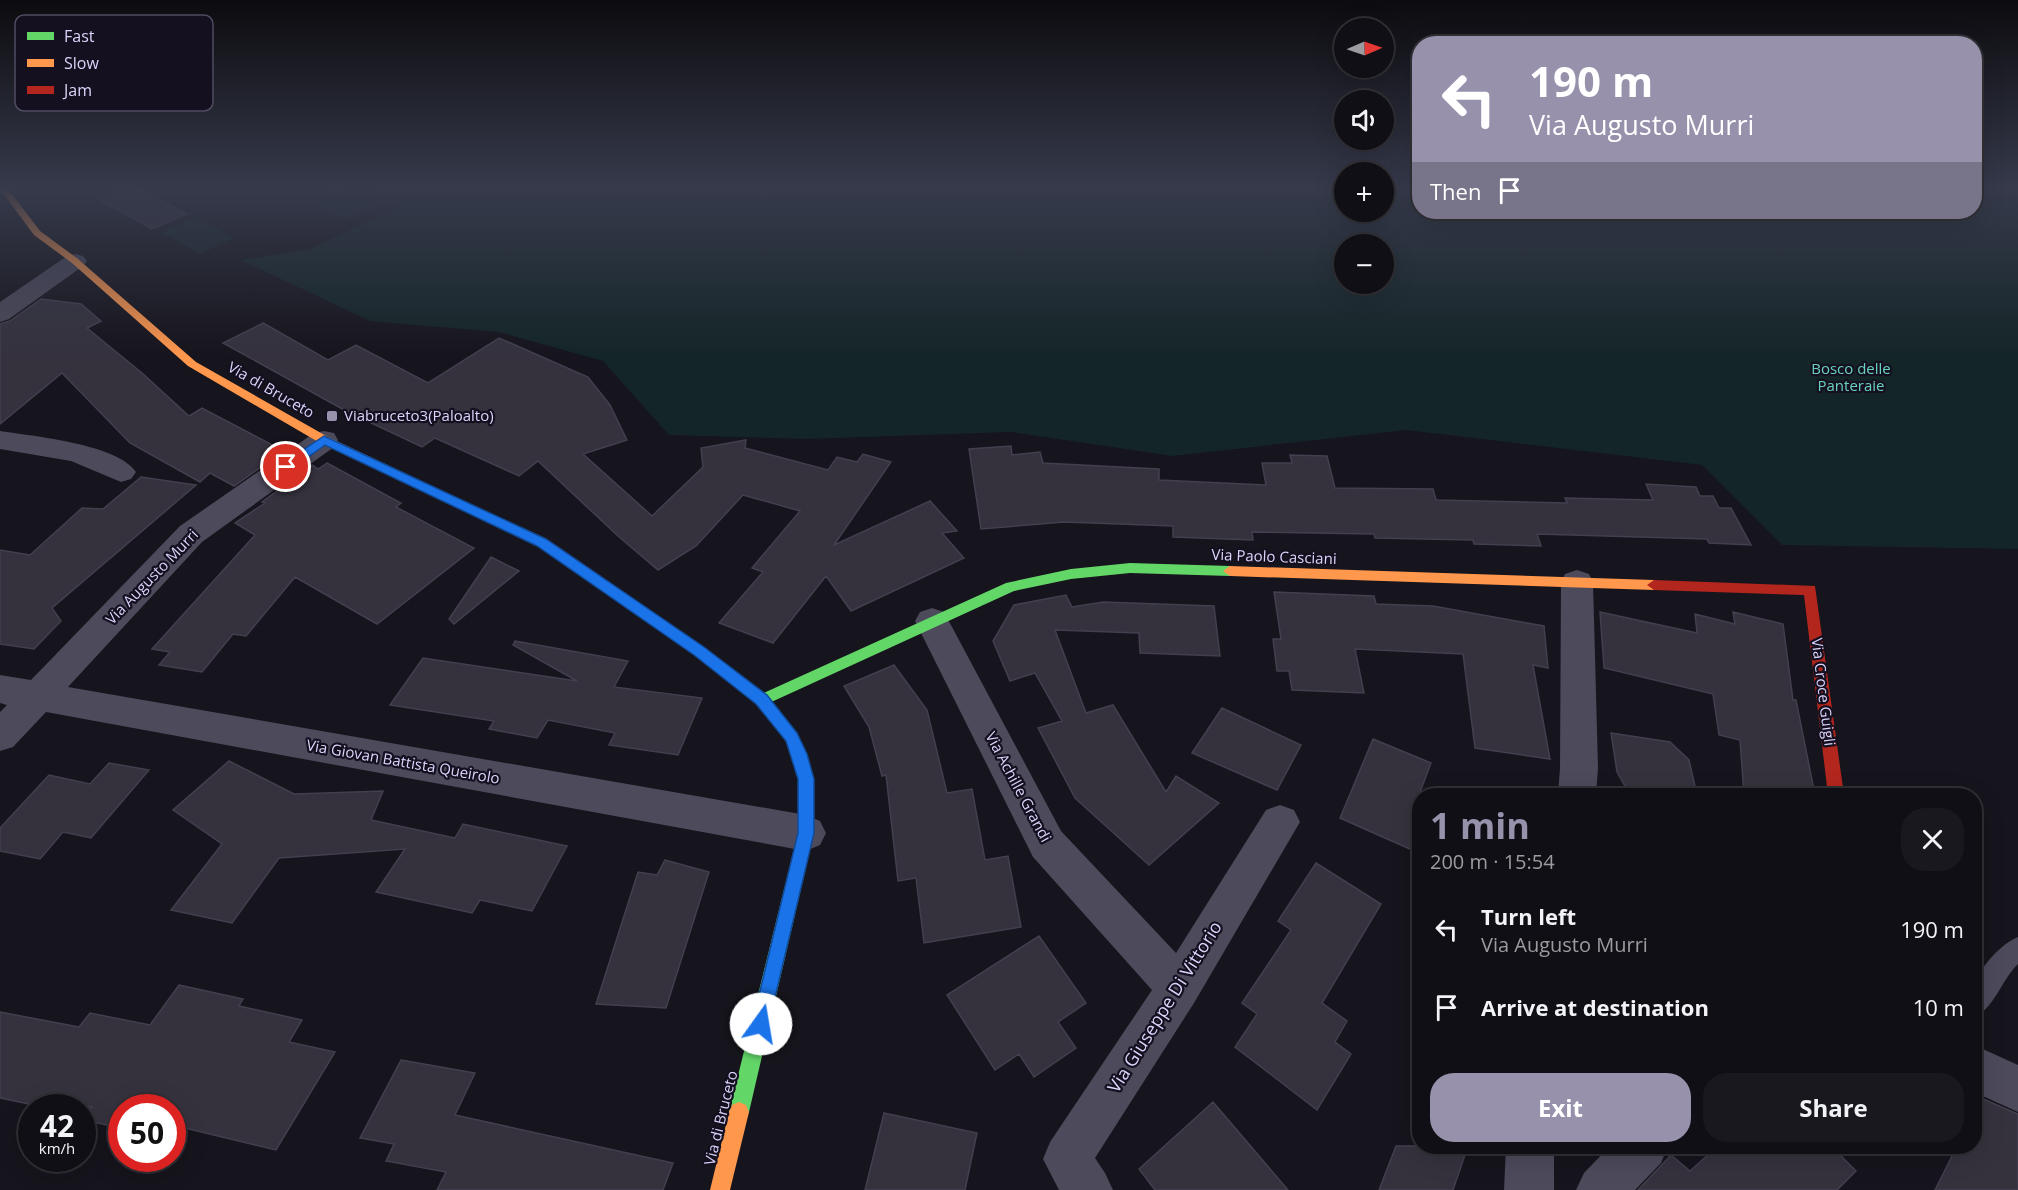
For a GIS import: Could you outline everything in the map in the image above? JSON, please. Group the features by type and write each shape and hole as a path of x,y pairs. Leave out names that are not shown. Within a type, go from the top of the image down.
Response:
{"main road":[{"name":"Via di Bruceto","path":"53,245 75,261 192,364 324,440 542,543 699,651 762,699 792,737 806,779 806,833 720,1190"},
{"name":"Via Paolo Casciani","path":"762,699 1011,587 1071,574 1130,568 1810,590"},
{"name":"Via Croce Guigli","path":"1810,590 1835,788"}],"street":[{"path":"0,314 75,261"},
{"path":"0,440 78,452 121,472"},
{"name":"Via Augusto Murri","path":"0,736 191,534 324,440"},
{"path":"1577,582 1578,788"},
{"name":"Via Achille Grandi","path":"932,621 1047,844 1179,988"},
{"name":"Via Giovan Battista Queirolo","path":"0,689 806,833"},
{"name":"Via Giuseppe Di Vittorio","path":"1088,1190 1067,1159 1179,988 1280,822"},
{"path":"1982,1072 2018,1089"},
{"path":"1529,1190 1530,1154"},
{"path":"1601,1190 1636,1154"}],"lane":[{"path":"1982,993 2002,963 2018,948"}],"green space":[{"path":"183,245 221,245 200,254"},
{"name":"Bosco delle Panteraie","path":"319,245 1334,245 1334,294 1394,294 1394,245 2018,245 2018,549 1782,545 1702,465 1406,430 1172,456 1011,432 807,439 669,435 603,361 499,332 370,321 241,260 310,249"}],"building":[{"path":"41,299 81,304 101,321 87,328 142,373 189,416 202,408 284,451 234,486 210,473 200,482 130,443 62,373 0,424 0,324 10,321"},
{"path":"263,323 328,360 356,345 428,383 499,338 588,377 610,405 627,440 583,454 652,516 703,467 701,448 746,440 745,448 828,470 837,457 857,462 863,454 891,462 834,545 930,501 957,531 942,533 964,558 851,611 826,576 773,643 719,623 763,572 752,568 800,511 743,495 696,546 658,570 538,461 519,476 435,438 422,447 346,411 223,343"},
{"path":"1011,446 1012,455 1040,452 1043,463 1159,469 1159,480 1266,485 1262,463 1292,463 1290,455 1327,456 1335,488 1433,489 1436,500 1567,503 1565,498 1653,500 1646,484 1696,487 1700,496 1713,496 1719,508 1731,508 1751,545 1709,543 1707,539 1537,534 1541,546 1474,544 1473,540 1375,538 1374,534 1252,532 1253,540 1173,537 1173,526 1064,522 981,529 969,449"},
{"path":"327,463 401,503 396,507 474,548 377,624 295,577 246,636 233,634 202,672 159,665 170,652 152,649 255,535 235,523 265,503 262,502 312,465 318,469"},
{"path":"141,477 196,485 52,608 61,621 34,649 0,644 0,550 30,555 82,508 103,509"},
{"path":"491,557 519,571 454,624 449,619"},
{"path":"1274,592 1374,596 1376,604 1433,606 1544,626 1548,668 1533,665 1550,759 1475,748 1463,654 1355,649 1364,693 1292,690 1289,671 1277,671 1273,639 1281,639"},
{"path":"1066,595 1072,607 1103,602 1214,606 1220,656 1140,653 1139,633 1055,630 1086,713 1113,705 1166,792 1176,776 1219,803 1149,865 1075,798 1038,728 1062,721 1035,673 1010,681 993,641 1014,605"},
{"path":"1600,612 1697,633 1695,614 1735,624 1733,612 1783,624 1793,700 1796,700 1814,788 1743,788 1740,740 1719,735 1713,694 1604,668"},
{"path":"515,641 628,661 614,687 702,698 678,755 609,745 615,733 548,720 537,738 489,729 494,721 390,705 423,658 577,681 513,645"},
{"path":"894,665 927,710 947,793 972,789 985,860 1008,856 1021,927 924,943 916,878 898,881 886,775 882,776 869,727 844,686"},
{"path":"1222,708 1301,745 1277,790 1192,753"},
{"path":"1611,733 1670,742 1689,760 1695,788 1626,788 1617,772"},
{"path":"1373,739 1431,763 1422,788 1412,788 1412,850 1340,818"},
{"path":"229,761 294,794 383,791 371,820 455,838 463,824 567,846 532,911 480,900 472,913 376,892 405,849 279,858 232,923 171,910 222,844 173,810"},
{"path":"109,763 149,770 91,838 63,832 40,859 0,851 0,828 49,775 90,784"},
{"path":"665,860 709,872 666,1008 596,1004 638,872 657,875"},
{"path":"1316,863 1381,904 1322,1003 1347,1021 1335,1042 1351,1054 1317,1110 1235,1047 1257,1014 1242,1003 1291,930 1278,921"},
{"path":"1039,936 1086,1003 1058,1022 1076,1048 1034,1077 1019,1054 995,1070 947,995"},
{"path":"179,985 243,999 239,1006 302,1020 289,1042 335,1052 276,1150 186,1128 186,1094 108,1094 108,1125 96,1123 96,1094 18,1094 18,1102 0,1098 0,1012 79,1027 90,1013 150,1025"},
{"path":"401,1060 475,1073 455,1115 673,1163 663,1190 437,1190 446,1172 386,1161 394,1144 360,1138"},
{"path":"1982,1098 2018,1114 2018,1190 1935,1190 1953,1154 1982,1154"},
{"path":"1213,1102 1288,1190 1155,1190 1139,1169"},
{"path":"884,1113 977,1133 965,1190 865,1190"},
{"path":"1396,1146 1412,1146 1412,1154 1465,1154 1453,1190 1379,1190"},
{"path":"1709,1154 1839,1154 1856,1171 1837,1190 1638,1190 1671,1155 1690,1171"}],"traffic: fast":[{"path":"762,700 1011,587 1071,574 1130,568 1230,571"},
{"path":"739,1112 806,833 806,779 803,769"}],"traffic: slow":[{"path":"53,245 75,261 192,364 324,440 415,483"},
{"path":"1230,571 1654,585"},
{"path":"720,1190 739,1112"}],"traffic: jam":[{"path":"415,483 542,542 699,651 762,700 792,737 803,769"},
{"path":"1654,585 1810,590 1835,788"}],"place":[{"name":"Viabruceto3(Paloalto)","path":"332,416"}],"route":[{"path":"286,467 324,440 542,543 699,651 762,699 792,737 799,754 806,779 806,833 761,1024"}]}
